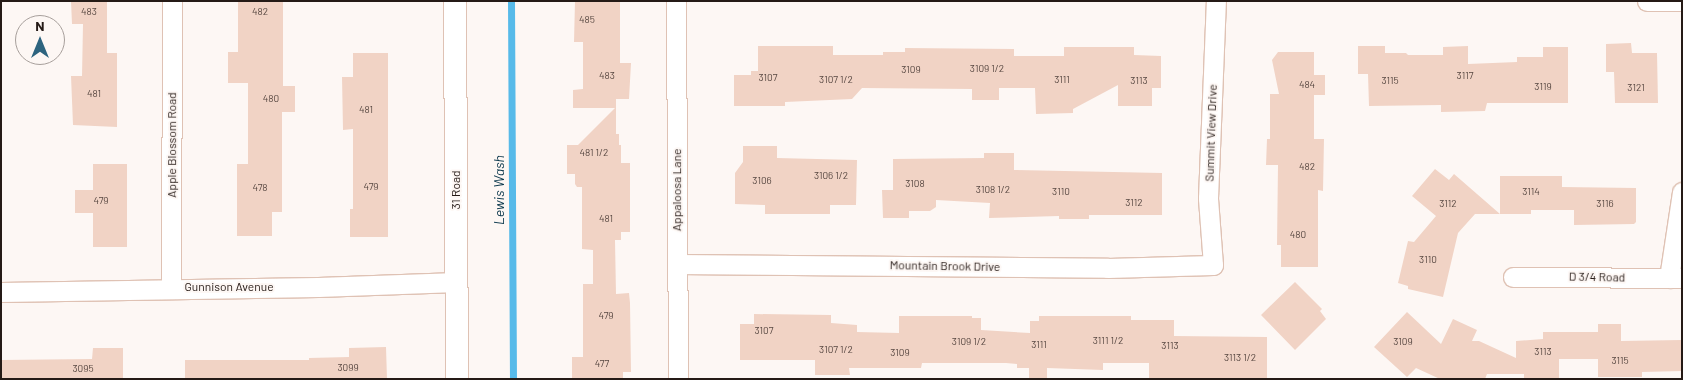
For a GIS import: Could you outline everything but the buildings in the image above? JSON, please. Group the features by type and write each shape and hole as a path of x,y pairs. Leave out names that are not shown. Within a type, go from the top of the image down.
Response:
{"street":[{"name":"Apple Blossom Road","path":"171,288 172,1"},
{"name":"31 Road","path":"455,1 457,379"},
{"name":"Appaloosa Lane","path":"676,1 678,379"},
{"name":"Summit View Drive","path":"1213,265 1208,198 1216,1"},
{"path":"1647,1 1682,1"},
{"path":"1676,278 1682,192"},
{"name":"Mountain Brook Drive","path":"677,264 1098,268 1213,265"},
{"name":"D 3/4 Road","path":"1513,276 1676,278"},
{"name":"Gunnison Avenue","path":"1,292 318,287 457,282"}],"waterway":[{"name":"Lewis Wash","path":"511,1 513,379"}]}
